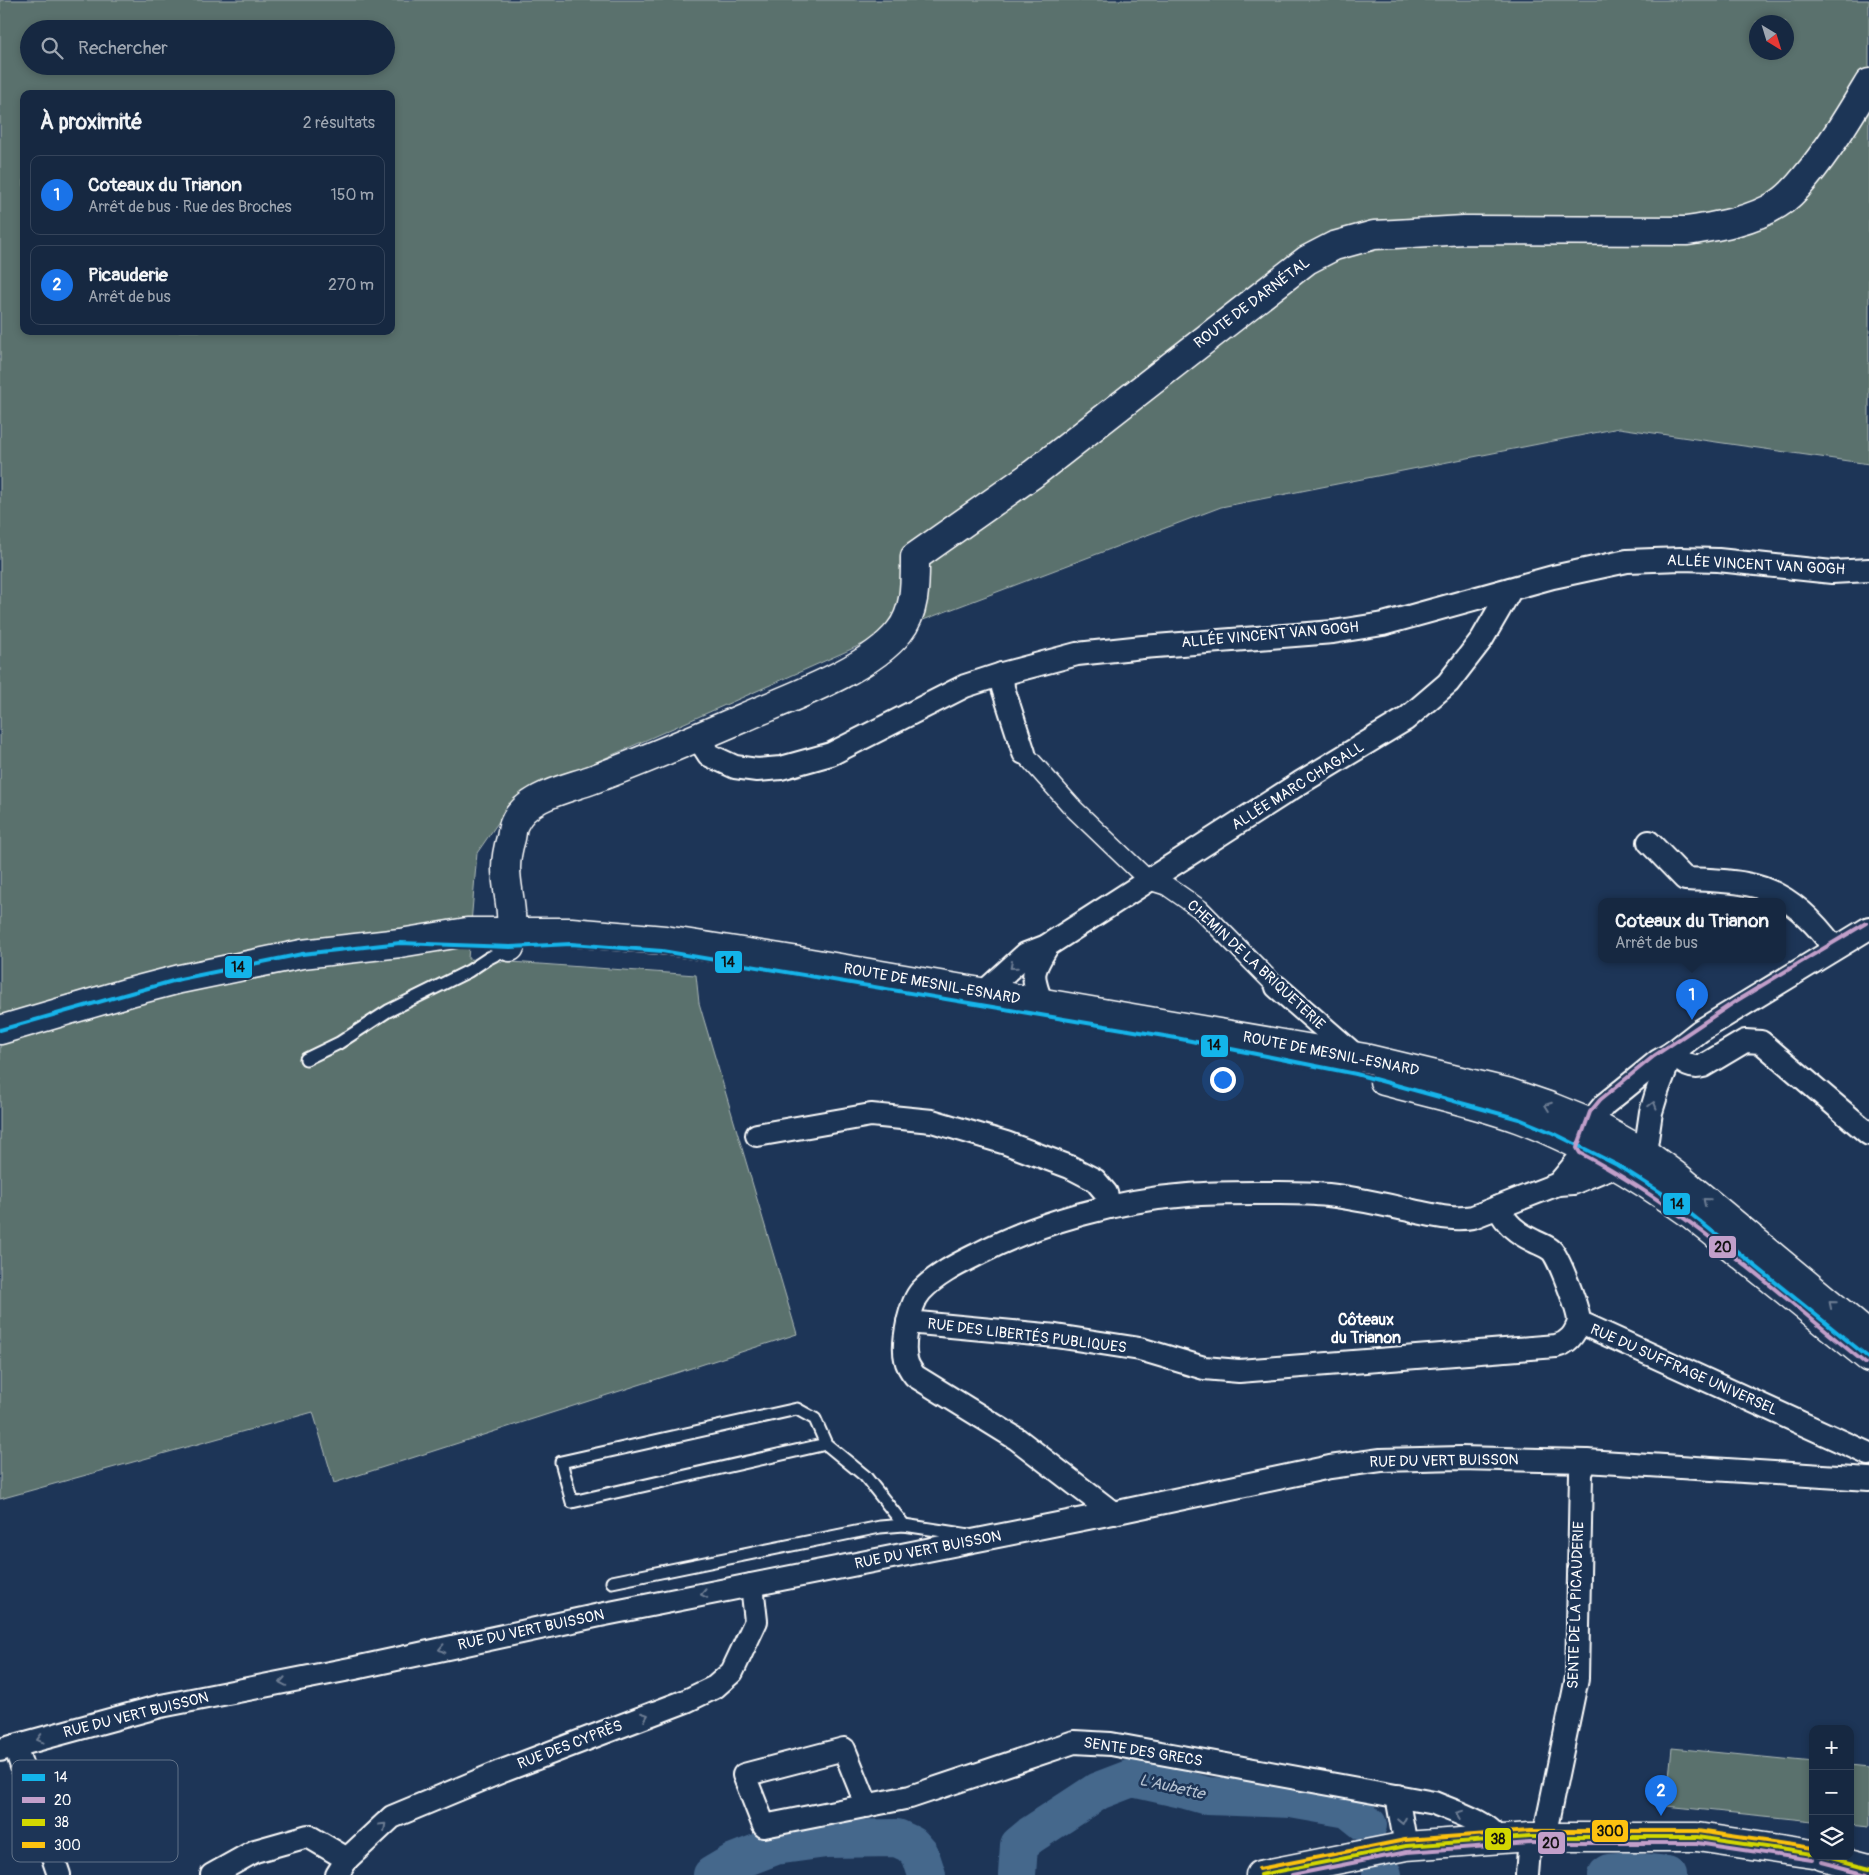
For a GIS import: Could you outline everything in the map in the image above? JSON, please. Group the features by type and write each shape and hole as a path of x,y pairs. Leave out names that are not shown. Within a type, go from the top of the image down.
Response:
{"main road":[{"name":"ROUTE DE DARNÉTAL","path":"698,738 841,675 884,648 899,632 910,613 915,586 914,556 1033,474 1307,260 1334,246 1374,235 1464,230 1687,231 1723,225 1755,216 1791,195 1830,148 1869,83"},
{"path":"0,1030 180,979 302,954 400,943 510,939 511,914 506,868 508,849 514,824 525,809 560,790 698,738"},
{"name":"ROUTE DE MESNIL-ESNARD","path":"510,939 571,932 665,940 1356,1056 1507,1092 1551,1107 1588,1136 1617,1165 1692,1215 1869,1358"},
{"name":"ROUTE DE MESNIL-ESNARD","path":"510,939 662,952 1199,1042 1356,1074 1644,1152 1679,1178 1869,1336"},
{"path":"1260,1875 1406,1846 1537,1837 1697,1837 1809,1853"},
{"path":"1838,1860 1869,1868"}],"street":[{"name":"ALLÉE VINCENT VAN GOGH","path":"698,738 710,755 735,767 757,770 781,768 831,754 965,686 1077,654 1333,632 1384,624 1553,578 1627,561 1718,560 1832,572 1869,570"},
{"name":"ALLÉE MARC CHAGALL","path":"983,993 1026,954 1048,945 1300,783 1406,719 1448,683 1482,639 1511,589"},
{"path":"1002,674 1002,688 1024,754"},
{"name":"CHEMIN DE LA BRIQUETERIE","path":"1024,754 1074,808 1148,880 1167,886 1200,909 1277,987 1356,1056"},
{"path":"1649,842 1685,879 1745,883 1766,889 1782,898"},
{"path":"1786,901 1805,914 1834,948"},
{"path":"1558,1184 1578,1160 1596,1115 1605,1104 1658,1060 1672,1053 1700,1031 1869,928"},
{"path":"1042,1003 1034,985 1034,975 1036,965 1048,945"},
{"path":"1672,1053 1689,1066 1695,1068 1703,1066 1746,1041 1761,1042 1869,1134"},
{"path":"1113,1513 1017,1438 914,1376 906,1361 908,1322 918,1295 928,1284 946,1270 990,1247 1027,1232 1110,1207 1188,1194 1292,1193 1327,1195 1363,1200 1455,1219 1473,1217 1558,1184 1573,1184 1644,1152 1651,1112 1672,1053"},
{"path":"758,1135 871,1114 932,1121 1006,1143 1070,1167 1094,1180 1106,1193 1110,1207"},
{"name":"RUE DU SUFFRAGE UNIVERSEL","path":"1498,1207 1515,1231 1549,1248 1557,1257 1578,1311 1579,1322 1869,1454"},
{"name":"RUE DES LIBERTÉS PUBLIQUES","path":"908,1322 1056,1336 1140,1349 1204,1368 1239,1372 1556,1346 1562,1345 1572,1337 1579,1322"},
{"name":"RUE DU VERT BUISSON","path":"7,1748 161,1706 355,1668 600,1615 990,1538 1330,1467 1381,1460 1460,1458 1586,1461 1869,1479"},
{"name":"SENTE DE LA PICAUDERIE","path":"1527,1875 1577,1678 1581,1473 1586,1461"},
{"name":"RUE DES CYPRÈS","path":"342,1867 392,1817 715,1687 732,1672 756,1621 752,1585"},
{"name":"SENTE DES GRECS","path":"867,1806 844,1749 744,1775 764,1826 867,1806 910,1797 1074,1742 1111,1744 1434,1803 1475,1820 1496,1835 1498,1840"},
{"path":"7,1748 12,1760"},
{"path":"1397,1796 1406,1846"},
{"path":"212,1875 255,1851 308,1836 342,1867"},
{"path":"54,1862 59,1875"}],"lane":[{"path":"306,1059 339,1043 388,1010 469,971 487,959 510,939"},
{"path":"826,1444 572,1502 562,1462 797,1409 815,1419 826,1444 865,1476 904,1525"},
{"path":"612,1582 880,1527 904,1525 990,1538"}],"green space":[{"path":"0,0 1869,0 1869,464 1619,428 1221,507 881,636 515,798 477,853 468,959 696,975 699,1003 797,1334 334,1483 313,1412 0,1499"},
{"path":"1672,1748 1809,1762 1809,1821 1666,1806"},
{"path":"1854,1766 1869,1768 1869,1827 1854,1825"}],"waterway":[{"name":"L'Aubette","path":"1017,1875 1019,1845 1098,1791 1132,1778 1207,1796 1291,1799 1348,1809 1368,1825"},
{"name":"L'Aubette","path":"712,1875 734,1862 775,1846 826,1839 897,1838 912,1845 920,1854 927,1875"},
{"name":"L'Aubette","path":"1607,1875 1610,1873 1634,1871 1668,1875"}],"transit line":[{"name":"20","path":"1865,1363 1692,1224 1619,1175 1580,1153 1577,1148 1590,1112 1600,1100 1654,1056 1736,1001 1866,923"},
{"name":"14","path":"0,1030 180,979 302,954 400,943 510,947 571,944 662,951 1176,1038 1356,1074 1519,1119 1553,1133 1617,1165 1663,1194 1692,1215 1869,1358"},
{"name":"300","path":"1259,1869 1405,1840 1530,1831 1697,1831 1809,1847"},
{"name":"38","path":"1260,1875 1406,1846 1530,1837 1697,1837 1809,1853"},
{"name":"20","path":"1292,1875 1407,1852 1530,1843 1697,1843 1809,1860"},
{"name":"38","path":"1839,1860 1869,1868"},
{"name":"20","path":"1821,1862 1867,1874"}],"place":[{"name":"Coteaux du Trianon","path":"1692,1020"},
{"name":"Picauderie","path":"1661,1816"}],"district":[{"name":"Côteaux du Trianon","path":"1366,1329"}]}
